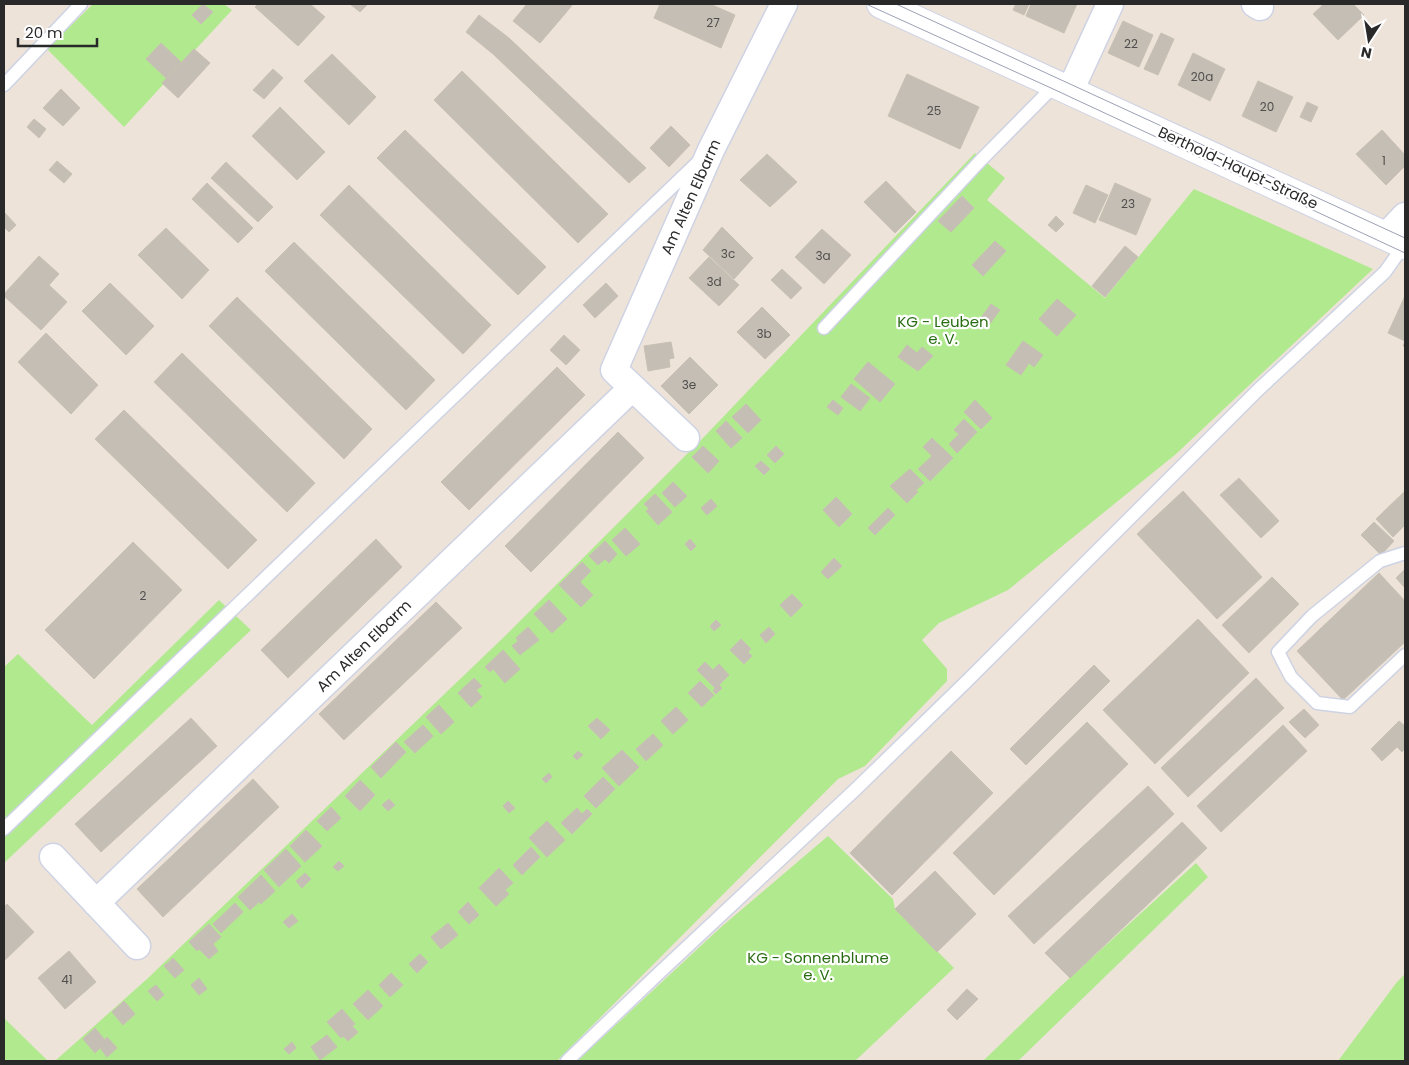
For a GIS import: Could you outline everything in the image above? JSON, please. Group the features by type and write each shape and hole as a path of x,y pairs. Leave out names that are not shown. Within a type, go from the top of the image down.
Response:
{"street":[{"name":"Am Alten Elbarm","path":"686,438 614,370 711,150 784,4"},
{"name":"Berthold-Haupt-Straße","path":"880,4 1398,242"},
{"path":"1063,87 1110,4"},
{"path":"1398,242 1405,216"},
{"name":"Am Alten Elbarm","path":"96,903 632,388"},
{"path":"53,857 137,946"}],"lane":[{"path":"4,85 81,4"},
{"path":"824,328 981,160 1063,87"},
{"path":"4,829 711,150"},
{"path":"567,1061 864,781 975,673 1258,390 1385,272 1398,242"},
{"path":"1405,553 1380,561 1312,616 1278,652 1290,677 1317,703 1350,707 1405,655"}],"green space":[{"path":"93,4 224,4 232,10 124,127 47,49"},
{"name":"KG - Leuben e. V.","path":"975,153 1005,178 987,200 1105,298 1194,189 1373,269 1176,454 1008,590 939,623 922,640 947,669 947,681 865,766 838,779 557,1061 55,1061 147,979 505,636 704,437"},
{"path":"219,600 251,630 4,863 4,667 18,654 92,725"},
{"name":"KG - Sonnenblume e. V.","path":"828,836 893,899 895,909 954,968 855,1061 577,1061 720,928"},
{"path":"1196,863 1208,877 1018,1061 983,1061 1062,985"},
{"path":"1405,974 1405,1061 1338,1061 1397,982"},
{"path":"4,1018 48,1061 4,1061"}],"building":[{"path":"203,4 213,12 201,24 192,15"},
{"path":"258,4 310,4 325,17 298,46 255,7"},
{"path":"350,4 368,4 360,12"},
{"path":"527,4 550,4 564,15 540,43 513,21"},
{"path":"550,4 573,4 564,15"},
{"path":"660,4 710,4 735,15 721,48 654,18"},
{"path":"1016,4 1029,4 1024,15 1013,10"},
{"path":"1031,4 1077,4 1064,33 1026,16"},
{"path":"1324,4 1353,4 1364,15 1338,40 1313,14"},
{"path":"479,15 509,38 646,168 629,183 493,54 466,32"},
{"path":"1123,21 1153,35 1139,67 1108,53"},
{"path":"1161,33 1174,39 1158,75 1144,69"},
{"path":"161,43 181,62 166,78 146,59"},
{"path":"194,49 210,63 178,98 162,83"},
{"path":"1193,53 1225,69 1210,101 1178,85"},
{"path":"332,54 376,97 349,125 304,81"},
{"path":"273,69 283,78 264,99 253,90"},
{"path":"462,71 608,214 578,243 434,100"},
{"path":"907,74 979,107 960,149 888,116"},
{"path":"1258,81 1293,97 1276,132 1242,116"},
{"path":"61,89 80,108 63,126 43,108"},
{"path":"1307,102 1318,107 1311,122 1300,117"},
{"path":"280,107 325,152 297,180 252,136"},
{"path":"34,119 46,129 39,138 27,127"},
{"path":"671,126 690,145 669,167 650,148"},
{"path":"405,130 546,267 518,295 377,158"},
{"path":"1382,130 1405,155 1405,166 1386,185 1356,154"},
{"path":"767,154 797,182 770,207 740,180"},
{"path":"57,161 72,174 64,183 49,170"},
{"path":"226,162 273,207 258,222 211,178"},
{"path":"886,181 916,212 895,233 864,202"},
{"path":"207,183 253,228 238,243 192,199"},
{"path":"1115,183 1151,199 1136,235 1099,220"},
{"path":"349,185 491,325 463,354 320,215"},
{"path":"1086,185 1108,195 1095,223 1073,213"},
{"path":"962,196 974,208 951,232 938,221"},
{"path":"4,212 16,225 9,232 4,227"},
{"path":"1056,216 1064,224 1056,232 1048,225"},
{"path":"722,227 753,258 734,279 703,250"},
{"path":"166,228 209,270 182,299 138,255"},
{"path":"822,229 851,255 824,284 795,257"},
{"path":"995,241 1006,251 983,276 972,265"},
{"path":"294,242 435,380 406,410 265,271"},
{"path":"1125,246 1138,257 1105,297 1092,286"},
{"path":"39,256 59,274 49,285 67,302 41,330 4,296"},
{"path":"709,257 739,285 719,306 689,278"},
{"path":"782,269 802,288 791,299 771,280"},
{"path":"110,283 154,326 126,355 82,311"},
{"path":"606,283 618,296 595,318 583,305"},
{"path":"1405,296 1405,341 1388,333"},
{"path":"237,297 372,429 344,459 209,326"},
{"path":"1057,299 1076,315 1057,336 1039,319"},
{"path":"991,304 1000,310 986,329 977,323"},
{"path":"762,307 790,335 765,359 737,332"},
{"path":"46,333 98,385 71,414 18,362"},
{"path":"564,335 580,350 566,365 550,350"},
{"path":"1023,341 1043,355 1034,367 1029,363 1021,375 1006,365"},
{"path":"671,342 674,358 669,359 670,367 648,371 644,346"},
{"path":"907,345 917,353 922,347 933,356 918,371 898,357"},
{"path":"182,353 315,483 287,512 154,382"},
{"path":"690,357 718,385 689,414 661,386"},
{"path":"868,362 895,384 880,402 854,379"},
{"path":"557,367 585,395 469,510 441,482"},
{"path":"851,384 870,398 860,411 841,397"},
{"path":"833,400 843,408 838,415 827,407"},
{"path":"975,400 992,418 981,429 964,412"},
{"path":"746,404 761,420 748,433 732,417"},
{"path":"124,410 257,540 228,569 95,439"},
{"path":"964,419 977,432 957,453 949,444 959,434 954,430"},
{"path":"726,421 742,438 731,448 716,431"},
{"path":"618,432 644,458 531,572 505,546"},
{"path":"932,438 953,458 930,481 918,469 932,456 923,447"},
{"path":"703,446 719,461 708,473 692,457"},
{"path":"776,446 784,454 775,463 767,455"},
{"path":"761,461 770,469 764,475 755,466"},
{"path":"910,469 924,483 916,490 918,492 907,503 890,486"},
{"path":"1239,478 1279,521 1261,538 1220,495"},
{"path":"673,482 687,496 675,507 662,493"},
{"path":"1183,491 1262,577 1217,619 1137,534"},
{"path":"1405,491 1405,525 1393,537 1376,519"},
{"path":"655,494 672,512 658,525 646,511 649,509 644,504"},
{"path":"836,497 852,514 839,527 823,510"},
{"path":"711,499 717,506 707,515 701,508"},
{"path":"888,508 895,515 875,535 868,528"},
{"path":"1374,522 1394,541 1381,555 1361,535"},
{"path":"625,528 640,544 626,556 612,540"},
{"path":"376,539 402,567 288,678 261,650"},
{"path":"690,539 696,546 691,551 685,544"},
{"path":"605,541 617,554 609,563 605,559 598,565 589,556"},
{"path":"133,542 182,590 94,679 45,630"},
{"path":"834,558 842,566 828,579 821,572"},
{"path":"582,562 591,571 580,582 593,595 581,607 559,585"},
{"path":"1405,569 1405,588 1396,578"},
{"path":"1379,573 1405,601 1405,642 1343,700 1297,651"},
{"path":"1272,577 1299,604 1249,653 1222,625"},
{"path":"792,594 803,605 791,617 780,605"},
{"path":"549,600 567,619 552,633 534,614"},
{"path":"436,602 462,628 344,740 319,714"},
{"path":"1198,619 1249,673 1155,764 1103,710"},
{"path":"716,620 721,625 714,631 710,626"},
{"path":"528,627 539,640 520,655 512,646 518,641 516,638"},
{"path":"769,627 775,634 766,643 760,635"},
{"path":"741,639 751,649 748,652 752,656 744,664 730,650"},
{"path":"503,650 520,669 505,683 493,669 490,672 485,667"},
{"path":"705,662 713,670 719,664 729,675 719,685 722,688 716,694 713,691 715,688 697,670"},
{"path":"1094,665 1110,681 1026,765 1010,749"},
{"path":"474,678 482,686 476,690 482,697 471,707 458,693"},
{"path":"1256,678 1284,708 1188,797 1161,768"},
{"path":"700,681 714,695 702,707 688,693"},
{"path":"439,705 454,722 441,734 426,717"},
{"path":"676,707 688,720 673,734 661,721"},
{"path":"1304,709 1319,725 1305,738 1289,722"},
{"path":"191,718 217,746 101,852 75,824"},
{"path":"597,718 610,730 601,739 588,726"},
{"path":"1399,721 1405,726 1405,748 1402,752 1397,747 1382,761 1371,749"},
{"path":"1087,722 1128,764 994,895 953,853"},
{"path":"423,725 433,736 415,753 404,742"},
{"path":"1283,725 1307,751 1221,832 1197,806"},
{"path":"653,734 663,745 646,761 636,749"},
{"path":"396,742 406,752 381,778 371,767"},
{"path":"622,750 639,767 619,786 602,768"},
{"path":"578,751 583,755 577,760 573,756"},
{"path":"951,751 993,793 892,895 850,853"},
{"path":"549,773 552,777 546,783 542,779"},
{"path":"603,777 615,789 596,808 584,796"},
{"path":"253,779 279,807 163,917 137,889"},
{"path":"360,780 375,795 360,811 345,796"},
{"path":"1148,786 1174,814 1034,944 1008,916"},
{"path":"389,799 395,805 388,811 382,805"},
{"path":"508,801 515,808 509,813 503,806"},
{"path":"331,807 341,818 327,831 317,821"},
{"path":"577,808 582,814 587,809 592,814 572,834 561,823"},
{"path":"547,821 565,840 547,857 529,838"},
{"path":"1182,822 1207,848 1070,978 1045,953"},
{"path":"306,830 322,846 305,862 290,846"},
{"path":"531,847 540,857 522,875 513,865"},
{"path":"286,849 301,866 279,887 264,870"},
{"path":"339,861 344,866 338,871 333,867"},
{"path":"499,868 513,883 505,890 509,894 496,906 479,888"},
{"path":"935,871 976,914 937,952 895,909"},
{"path":"305,873 311,879 302,888 296,881"},
{"path":"261,875 275,891 261,904 259,902 250,910 238,897"},
{"path":"468,902 479,915 469,924 458,912"},
{"path":"235,903 243,912 221,933 213,924"},
{"path":"7,904 34,932 4,961 4,907"},
{"path":"292,914 298,921 289,928 283,922"},
{"path":"448,923 458,935 441,949 431,937"},
{"path":"209,924 221,937 213,944 218,951 209,959 199,949 197,951 189,942"},
{"path":"69,951 96,982 65,1009 38,978"},
{"path":"420,954 428,962 417,973 409,964"},
{"path":"173,958 184,970 175,978 164,966"},
{"path":"391,973 403,985 390,997 379,985"},
{"path":"199,978 207,989 199,995 191,985"},
{"path":"156,985 164,995 157,1001 148,991"},
{"path":"967,989 978,999 957,1020 947,1010"},
{"path":"368,990 383,1006 368,1020 353,1004"},
{"path":"124,1001 135,1014 123,1025 112,1012"},
{"path":"342,1009 355,1024 352,1026 358,1032 348,1041 343,1036 341,1038 327,1022"},
{"path":"95,1028 105,1040 107,1037 117,1048 107,1057 100,1048 95,1053 83,1039"},
{"path":"327,1035 337,1047 320,1060 311,1047"},
{"path":"292,1042 296,1048 289,1054 284,1049"}],"tram line":[{"path":"866,4 1405,253"},
{"path":"896,4 1405,238"}]}
